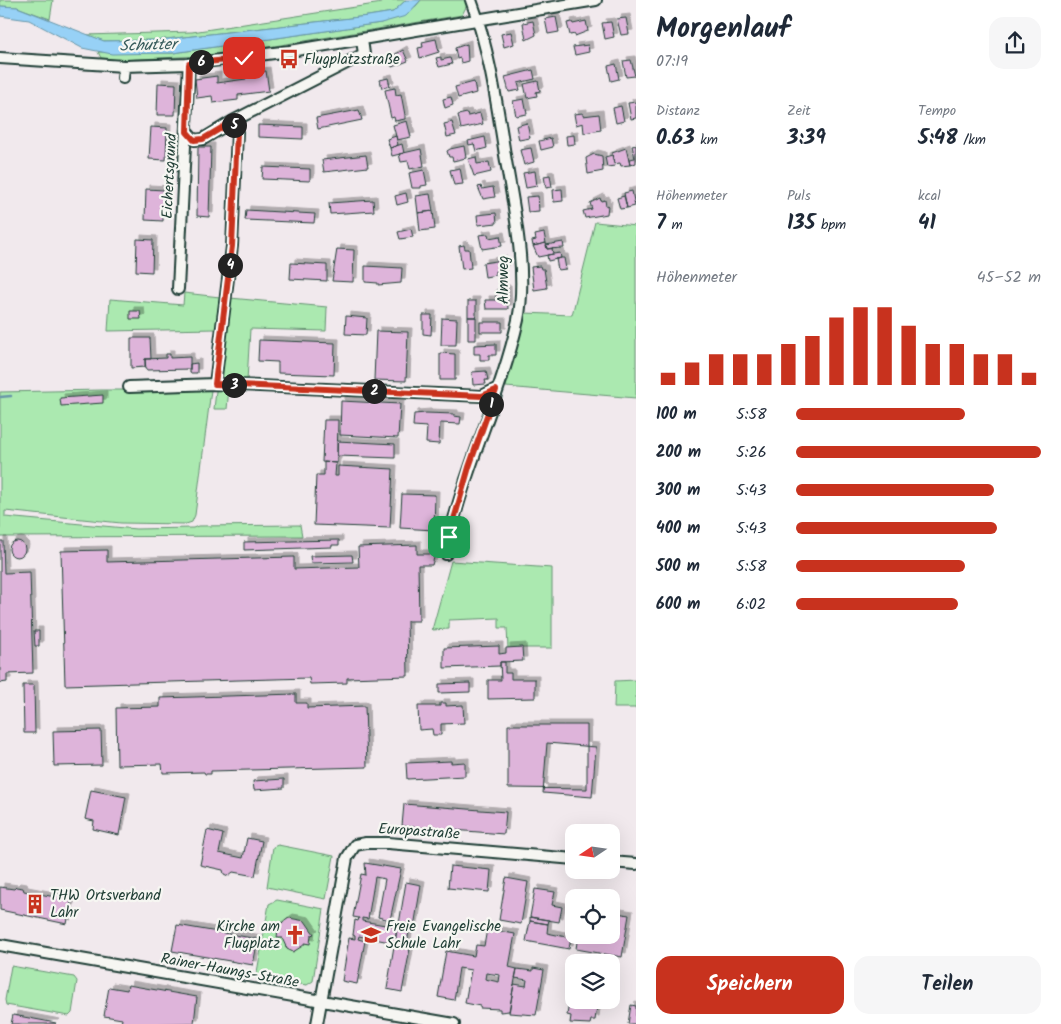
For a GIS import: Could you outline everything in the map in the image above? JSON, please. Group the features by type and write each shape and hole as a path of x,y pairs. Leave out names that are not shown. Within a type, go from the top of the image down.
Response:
{"street":[{"name":"Almweg","path":"446,554 469,467 518,319 520,268 515,214 494,89 471,0"},
{"path":"0,58 124,66 189,64 362,40 596,0"},
{"path":"187,132 190,137 199,141 233,121 364,54 362,40"},
{"name":"Eichertsgrund","path":"178,289 189,64"},
{"path":"123,78 124,66"},
{"path":"215,384 232,240 237,132 233,121"},
{"path":"129,387 215,384 482,396 496,390"},
{"name":"Europastraße","path":"317,1024 347,858 355,845 388,843 565,858"},
{"path":"620,863 636,864"},
{"name":"Rainer-Haungs-Straße","path":"0,945 454,1024"}],"green space":[{"path":"0,0 53,0 50,19 17,7 0,6"},
{"path":"383,0 406,0 393,12 158,40 104,41 85,35 192,32 382,3"},
{"path":"421,0 465,0 467,5 462,15 220,55 119,60 101,58 98,52 173,53 381,23 416,6"},
{"path":"595,222 636,226 636,398 506,387 525,313 572,315"},
{"path":"184,293 220,297 215,329 108,331 110,299 183,305"},
{"path":"230,298 327,307 326,331 250,329 247,381 219,379"},
{"path":"220,388 229,388 227,409 214,409 216,391"},
{"path":"211,390 195,515 192,522 186,524 121,523 5,511 5,517 136,529 300,525 302,536 0,537 0,392"},
{"path":"451,561 552,568 552,648 508,648 507,628 499,628 499,618 449,620 449,629 432,630"},
{"path":"636,680 636,708 614,708 615,681"},
{"path":"278,845 334,856 326,899 267,887 273,847"},
{"path":"277,900 324,909 313,981 307,985 256,978 269,904"},
{"path":"11,966 74,977 77,981 72,1013 69,1016 6,1005 5,1000"}],"water":[{"name":"Schutter","path":"406,0 421,0 406,16 381,23 173,53 112,54 82,48 29,20 0,16 0,6 17,7 104,41 158,40 393,12"}],"building":[{"path":"556,17 559,32 548,34 545,19"},
{"path":"626,18 629,34 621,35 617,19"},
{"path":"533,21 536,35 526,40 523,23"},
{"path":"586,21 588,31 575,36 575,34 570,35 567,23 572,22 573,24"},
{"path":"611,22 614,37 605,39 602,23"},
{"path":"511,32 514,44 504,47 501,34"},
{"path":"436,39 439,52 420,58 418,48 423,47 422,42"},
{"path":"467,44 468,61 461,63 460,58 457,59 455,48"},
{"path":"588,45 589,52 575,55 573,47"},
{"path":"403,50 408,61 392,67 388,59"},
{"path":"441,57 441,60 450,58 452,64 439,67 436,58"},
{"path":"631,60 635,76 626,77 623,61"},
{"path":"616,64 619,79 611,81 608,66"},
{"path":"533,70 535,79 518,83 520,90 509,92 505,77"},
{"path":"266,71 269,91 238,95 238,100 213,103 212,96 197,98 195,79 217,76 217,83 246,79 245,74"},
{"path":"388,78 390,86 382,88 380,80"},
{"path":"538,81 540,91 536,92 537,96 527,98 524,84"},
{"path":"474,82 476,93 458,98 455,87"},
{"path":"158,83 176,84 175,115 157,115"},
{"path":"395,88 396,95 401,94 405,119 395,121 394,117 391,118 385,90"},
{"path":"451,97 453,105 445,108 443,99"},
{"path":"524,99 527,114 516,116 513,101"},
{"path":"636,102 636,118 631,119 628,103"},
{"path":"621,106 624,121 616,123 613,108"},
{"path":"359,110 362,120 318,129 316,118"},
{"path":"467,113 468,116 480,113 483,124 461,129 458,115"},
{"path":"583,113 583,116 599,114 601,130 584,133 583,123 576,125 574,114"},
{"path":"407,121 411,137 397,140 393,125"},
{"path":"452,122 456,135 447,137 444,124"},
{"path":"527,123 530,138 519,140 516,126"},
{"path":"258,125 303,127 303,139 258,137"},
{"path":"151,127 167,128 166,160 149,159"},
{"path":"574,135 575,144 567,145 566,136"},
{"path":"396,136 398,145 390,148 387,139"},
{"path":"485,137 487,148 476,151 474,144 469,145 468,141"},
{"path":"551,138 553,147 541,150 539,141"},
{"path":"402,144 404,153 392,156 390,148"},
{"path":"636,145 636,163 630,165 629,159 635,158 632,146"},
{"path":"464,146 466,158 453,161 452,157 449,157 447,151"},
{"path":"198,147 211,147 209,217 197,216"},
{"path":"531,148 534,162 524,165 520,150"},
{"path":"626,148 630,165 621,166 620,163 614,164 612,153"},
{"path":"421,149 424,166 410,169 408,161 401,162 399,154"},
{"path":"594,154 602,156 603,171 588,174 586,158"},
{"path":"366,155 368,167 324,172 322,160"},
{"path":"612,155 615,166 607,167 605,157"},
{"path":"476,157 477,164 489,162 491,172 474,176 468,159"},
{"path":"263,167 310,169 310,181 262,179"},
{"path":"460,168 463,184 454,185 450,170"},
{"path":"424,170 427,185 421,186 421,188 412,188 409,173"},
{"path":"535,171 537,186 526,188 523,173"},
{"path":"550,175 552,187 546,188 544,176"},
{"path":"481,186 482,189 493,187 495,197 483,199 478,187"},
{"path":"146,189 164,190 163,221 145,220"},
{"path":"562,189 563,201 554,202 553,190"},
{"path":"632,191 635,206 627,208 624,193"},
{"path":"406,193 408,202 397,205 395,196"},
{"path":"430,194 433,211 418,213 416,196"},
{"path":"538,196 539,211 528,212 526,197"},
{"path":"624,196 627,208 620,209 617,198"},
{"path":"600,198 601,201 605,200 606,206 608,205 607,214 585,218 583,211 592,209 590,203"},
{"path":"373,200 374,211 330,214 329,203"},
{"path":"246,210 315,214 314,223 245,220"},
{"path":"433,211 435,229 420,231 418,213"},
{"path":"496,213 497,223 478,225 477,215"},
{"path":"411,229 413,237 400,239 398,232"},
{"path":"544,233 546,243 533,246 532,241 536,240 535,235"},
{"path":"488,234 489,238 500,236 502,246 482,249 479,235"},
{"path":"137,239 153,240 152,272 136,271"},
{"path":"563,242 564,248 547,249 546,245"},
{"path":"546,243 547,249 552,248 553,254 538,257 533,246"},
{"path":"464,245 465,249 469,249 471,268 462,269 459,246"},
{"path":"337,249 354,250 353,282 332,281"},
{"path":"560,253 561,258 548,261 547,255"},
{"path":"564,258 566,269 558,270 556,259"},
{"path":"503,260 504,270 496,271 496,275 485,277 483,263"},
{"path":"291,263 327,265 327,281 290,279"},
{"path":"365,266 402,268 401,283 378,285 378,283 365,282"},
{"path":"540,266 541,269 544,269 547,288 534,290 531,267"},
{"path":"507,289 508,309 486,309 485,300 496,300 496,290"},
{"path":"468,301 476,301 476,317 468,317"},
{"path":"130,311 140,311 141,319 130,319"},
{"path":"423,315 432,315 431,335 423,334"},
{"path":"346,316 367,318 366,335 345,334"},
{"path":"468,317 476,317 476,340 468,340"},
{"path":"442,318 457,319 456,345 441,345"},
{"path":"480,322 502,322 502,332 480,332"},
{"path":"376,331 408,332 406,381 374,380"},
{"path":"131,338 150,338 151,359 145,359 145,367 131,368"},
{"path":"259,340 335,343 334,375 278,373 278,362 258,361"},
{"path":"496,344 496,355 489,355 489,360 480,360 480,354 474,354 474,345"},
{"path":"440,353 455,354 455,380 440,380"},
{"path":"166,354 170,354 170,358 190,357 190,369 146,370 145,359 166,358"},
{"path":"197,363 197,373 190,373 190,364"},
{"path":"486,371 488,380 485,380 486,384 473,385 472,372"},
{"path":"103,395 103,403 61,406 60,398"},
{"path":"341,401 400,404 398,438 340,435"},
{"path":"414,414 454,414 454,416 461,417 460,424 440,423 439,444 426,443 427,427 413,426"},
{"path":"324,420 338,420 337,463 322,462"},
{"path":"337,441 395,444 395,458 337,456"},
{"path":"324,462 336,463 335,476 338,476 338,466 393,469 390,528 314,525 316,475 324,475"},
{"path":"402,494 435,495 434,530 400,528"},
{"path":"339,540 339,545 332,545 332,547 244,550 244,542"},
{"path":"0,541 3,541 4,573 30,572 33,673 7,674 7,682 0,683"},
{"path":"14,541 20,541 25,546 23,555 14,557 9,552 9,546"},
{"path":"417,545 417,554 435,554 432,565 418,565 419,621 407,621 408,676 347,678 347,683 310,684 309,678 65,685 61,551 107,550 107,562 294,557 294,569 359,567 358,547"},
{"path":"352,555 353,562 311,563 310,556"},
{"path":"34,631 39,631 39,646 35,646"},
{"path":"499,646 499,654 506,653 506,648 522,647 523,661 500,662 500,666 444,668 444,648"},
{"path":"500,662 505,662 505,673 511,673 511,679 535,679 535,698 488,699 488,680 501,680"},
{"path":"470,683 470,692 439,693 439,684"},
{"path":"23,685 34,685 35,733 24,733"},
{"path":"296,694 296,703 307,703 307,708 365,706 367,767 211,771 211,774 205,774 204,772 163,773 162,764 117,765 116,708 160,707 160,698"},
{"path":"440,703 446,703 446,706 463,705 464,723 441,724 441,735 433,735 432,729 419,730 418,706 440,706"},
{"path":"508,725 587,725 587,789 508,788"},
{"path":"101,730 102,765 54,766 53,731"},
{"path":"547,743 596,747 592,797 543,793"},
{"path":"451,761 451,763 465,762 465,776 407,779 406,763"},
{"path":"284,779 284,788 254,790 253,781"},
{"path":"91,790 126,797 119,835 93,829 94,821 85,819"},
{"path":"404,804 506,812 504,834 402,826"},
{"path":"207,830 223,834 219,853 243,858 247,838 262,841 255,876 233,872 228,876 224,874 223,870 200,865"},
{"path":"365,863 401,869 390,920 378,917 385,879 375,877 368,919 362,918 362,921 397,927 395,943 359,936 358,939 365,941 357,984 342,981 349,938 355,939 353,935 355,920 358,921 359,918 353,917 361,874 366,875"},
{"path":"450,866 491,870 489,892 448,888"},
{"path":"506,878 528,882 521,924 499,920"},
{"path":"406,882 421,885 414,927 407,926 406,929 409,930 407,945 404,944 403,948 410,949 402,992 387,989 394,946 399,947 400,944 395,943 397,927 403,929 403,925 399,924"},
{"name":"THW Ortsverband Lahr","path":"0,887 23,888 24,891 55,897 56,894 72,896 67,924 0,910"},
{"path":"535,889 555,892 552,905 562,907 559,922 530,917"},
{"path":"620,914 629,915 622,957 620,954 605,954 576,949 577,944 620,944"},
{"path":"530,917 549,920 548,924 530,921"},
{"name":"Kirche am Flugplatz","path":"289,918 305,921 314,934 311,935 310,944 304,943 304,945 293,952 287,949 282,938 277,938 278,929 276,927"},
{"path":"530,921 548,924 547,933 565,937 565,944 570,944 569,949 526,941"},
{"path":"177,925 258,939 253,965 172,951"},
{"path":"487,929 515,934 509,967 517,969 509,1011 500,1012 500,1009 480,1008 480,1006 465,1003 471,970 459,968 454,1000 438,997 446,951 474,956 476,945 484,946","holes":["486,973 500,975 499,982 485,979"]},
{"path":"533,968 544,970 536,1015 509,1013 514,984 526,986 527,980 515,978 517,969 533,971"},
{"path":"128,985 197,997 194,1023 121,1024 122,1019 104,1016 109,987 127,990"},
{"path":"631,1005 636,1006 636,1024 628,1024"},
{"path":"568,1009 597,1009 595,1020 591,1020 590,1024 570,1023 571,1016 567,1015"},
{"path":"13,1015 56,1023 11,1024"}],"waterway":[{"path":"0,397 11,396"}],"place":[{"name":"Flugplatzstraße","path":"289,59"},
{"name":"THW Ortsverband Lahr","path":"35,904"},
{"name":"Kirche am Flugplatz","path":"295,935"},
{"name":"Freie Evangelische Schule Lahr","path":"371,935"}],"route":[{"path":"244,58 189,64 187,132 190,137 199,141 233,121 237,132 233,235 215,384 482,396 496,390 469,467 449,537"}]}
